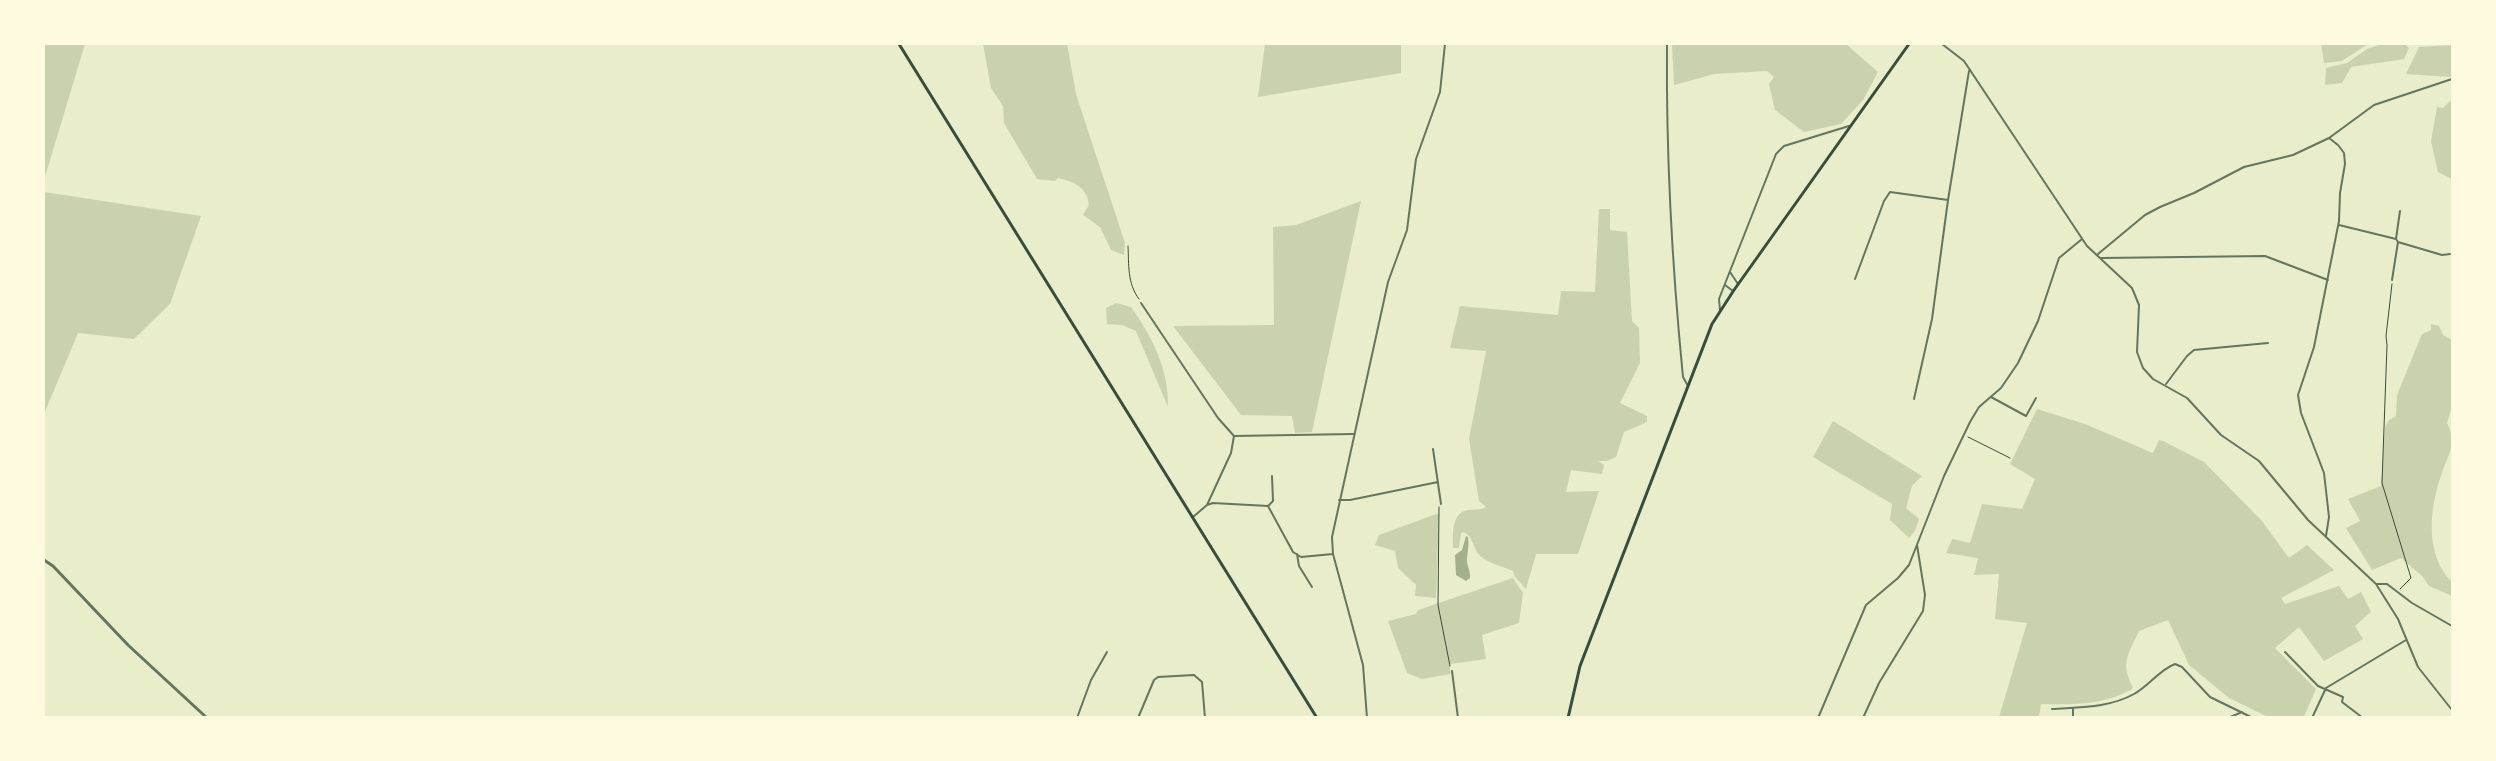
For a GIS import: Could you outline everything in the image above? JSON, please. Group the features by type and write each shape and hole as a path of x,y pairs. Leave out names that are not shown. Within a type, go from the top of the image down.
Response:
{"main road":[{"path":"899,44 1317,717"},
{"path":"1568,717 1580,666 1712,324 1733,291 1909,44"}],"street":[{"path":"1366,717 1363,665 1333,554 1332,537 1388,282 1407,230 1416,159 1440,92 1445,44"},
{"path":"1667,44 1666,122 1675,299 1683,377 1688,386"},
{"path":"1942,44 1964,61 2087,246 2132,288 2139,305 2137,352 2143,368 2153,379 2166,384 2187,398 2221,435 2259,461 2308,520 2376,584 2398,620 2418,667 2452,710"},
{"path":"1914,399 1932,319 1948,200 1970,71"},
{"path":"2098,254 2145,215 2160,207 2194,193 2244,167 2293,155 2329,138 2374,105 2452,79"},
{"path":"1720,312 1719,299 1776,154 1784,146 1850,126"},
{"path":"1836,130 1842,138"},
{"path":"2326,537 2329,517 2324,473 2301,413 2298,395 2314,347 2338,225 2345,164 2344,153 2329,138"},
{"path":"1856,279 1884,201 1890,192 1948,200"},
{"path":"2392,279 2400,211"},
{"path":"2338,225 2442,255 2450,254"},
{"path":"1818,717 1866,605 1898,579 1909,565 1944,476 1963,435 1979,407 2001,388 2018,363 2038,321 2059,258 2082,239"},
{"path":"2101,258 2265,256 2328,280"},
{"path":"1730,272 1738,284"},
{"path":"1725,285 1733,291"},
{"path":"1142,303 1218,418 1233,436 1231,453 1207,505"},
{"path":"2166,384 2194,350 2268,343"},
{"path":"1991,397 2026,416 2036,398"},
{"path":"1233,436 1353,434"},
{"path":"1433,449 1441,504"},
{"path":"1193,517 1207,505 1213,503 1268,506 1273,501 1272,476"},
{"path":"1339,500 1350,500 1438,482"},
{"path":"1268,506 1293,552 1301,556 1333,554"},
{"path":"1863,717 1879,683 1923,611 1925,595 1917,545"},
{"path":"1298,554 1299,566 1312,587"},
{"path":"44,560 60,573 168,683 207,717"},
{"path":"2376,584 2386,584 2412,603 2452,626"},
{"path":"2312,717 2326,688 2406,640"},
{"path":"1077,717 1091,680 1107,652"},
{"path":"2285,652 2318,686 2343,697 2342,702 2363,717"},
{"path":"2052,709 2097,706 2120,701 2135,694 2166,667 2175,664 2182,668 2210,697 2253,717"},
{"path":"1452,671 1458,717"},
{"path":"1138,717 1154,680 1194,675 1202,682 1205,717"},
{"path":"2073,708 2073,717"},
{"path":"2228,717 2242,712"}],"path":[{"path":"1128,246 1129,278 1132,290 1142,303"},
{"path":"2392,279 2386,336 2382,483 2411,578 2398,592"},
{"path":"1963,435 2010,458"},
{"path":"1441,504 1438,605 1452,671"}],"shaded area":[{"path":"44,44 85,44 44,180"},
{"path":"983,44 1067,44 1076,94 1125,243 1124,255 1111,250 1100,227 1083,215 1089,205 1086,194 1079,186 1058,178 1055,181 1037,179 1004,123 1003,106 991,88"},
{"path":"1265,44 1401,44 1401,73 1258,97"},
{"path":"1672,44 1846,44 1878,72 1863,100 1841,124 1804,132 1775,110 1769,84 1774,77 1767,71 1714,74 1674,85"},
{"path":"2321,44 2368,44 2342,61 2324,63"},
{"path":"2382,44 2404,44 2409,48 2404,59 2351,67 2342,83 2325,85 2326,68 2347,63 2367,49"},
{"path":"2452,45 2452,77 2406,74 2419,47"},
{"path":"2451,100 2452,179 2438,172 2431,141 2437,107 2443,108"},
{"path":"44,192 201,216 170,304 134,339 78,333 44,414"},
{"path":"1361,201 1312,432 1295,433 1292,416 1241,415 1173,326 1274,325 1273,227 1296,225"},
{"path":"1599,209 1610,209 1610,230 1627,232 1632,321 1639,328 1640,363 1620,403 1647,416 1647,422 1624,432 1616,457 1607,461 1598,461 1604,465 1602,474 1571,470 1566,492 1599,491 1578,554 1536,554 1526,589 1515,577 1513,571 1488,561 1480,555 1471,538 1464,532 1461,533 1459,548 1453,548 1454,526 1458,516 1467,510 1486,507 1479,501 1469,439 1486,351 1450,348 1460,306 1558,315 1561,291 1595,292"},
{"path":"1116,303 1131,307 1158,354 1166,380 1168,407 1136,331 1122,325 1107,324 1106,308"},
{"path":"2431,324 2439,326 2443,335 2452,340 2452,406 2447,423 2452,444 2437,489 2432,532 2437,559 2452,582 2452,596 2429,586 2422,576 2401,558 2372,570 2346,528 2360,521 2348,499 2381,486 2385,427 2389,420 2396,416 2397,395 2422,334 2431,330"},
{"path":"2037,409 2085,424 2153,453 2159,440 2163,441 2204,462 2262,521 2289,558 2307,545 2334,570 2281,598 2285,604 2339,586 2348,599 2361,592 2371,612 2355,626 2363,639 2324,661 2299,627 2275,648 2316,689 2304,717 2268,717 2229,698 2189,665 2168,620 2139,631 2126,665 2133,687 2131,690 2098,701 2076,704 2041,704 2039,717 1999,717 2027,623 1995,619 1999,574 1974,575 1978,558 1946,553 1952,539 1970,543 1982,504 2022,509 2035,479 2010,464"},
{"path":"1833,421 1922,476 1912,486 1906,508 1919,519 1915,531 1909,538 1890,520 1892,504 1813,457"},
{"path":"1439,513 1436,598 1415,596 1416,585 1398,568 1395,551 1375,545 1379,535"},
{"path":"1466,536 1468,537 1467,560 1470,578 1466,581 1456,575 1455,555 1462,550"},
{"path":"1513,578 1523,593 1519,623 1482,635 1486,659 1450,664 1450,674 1422,679 1407,673 1388,621 1416,614 1418,610"}]}
